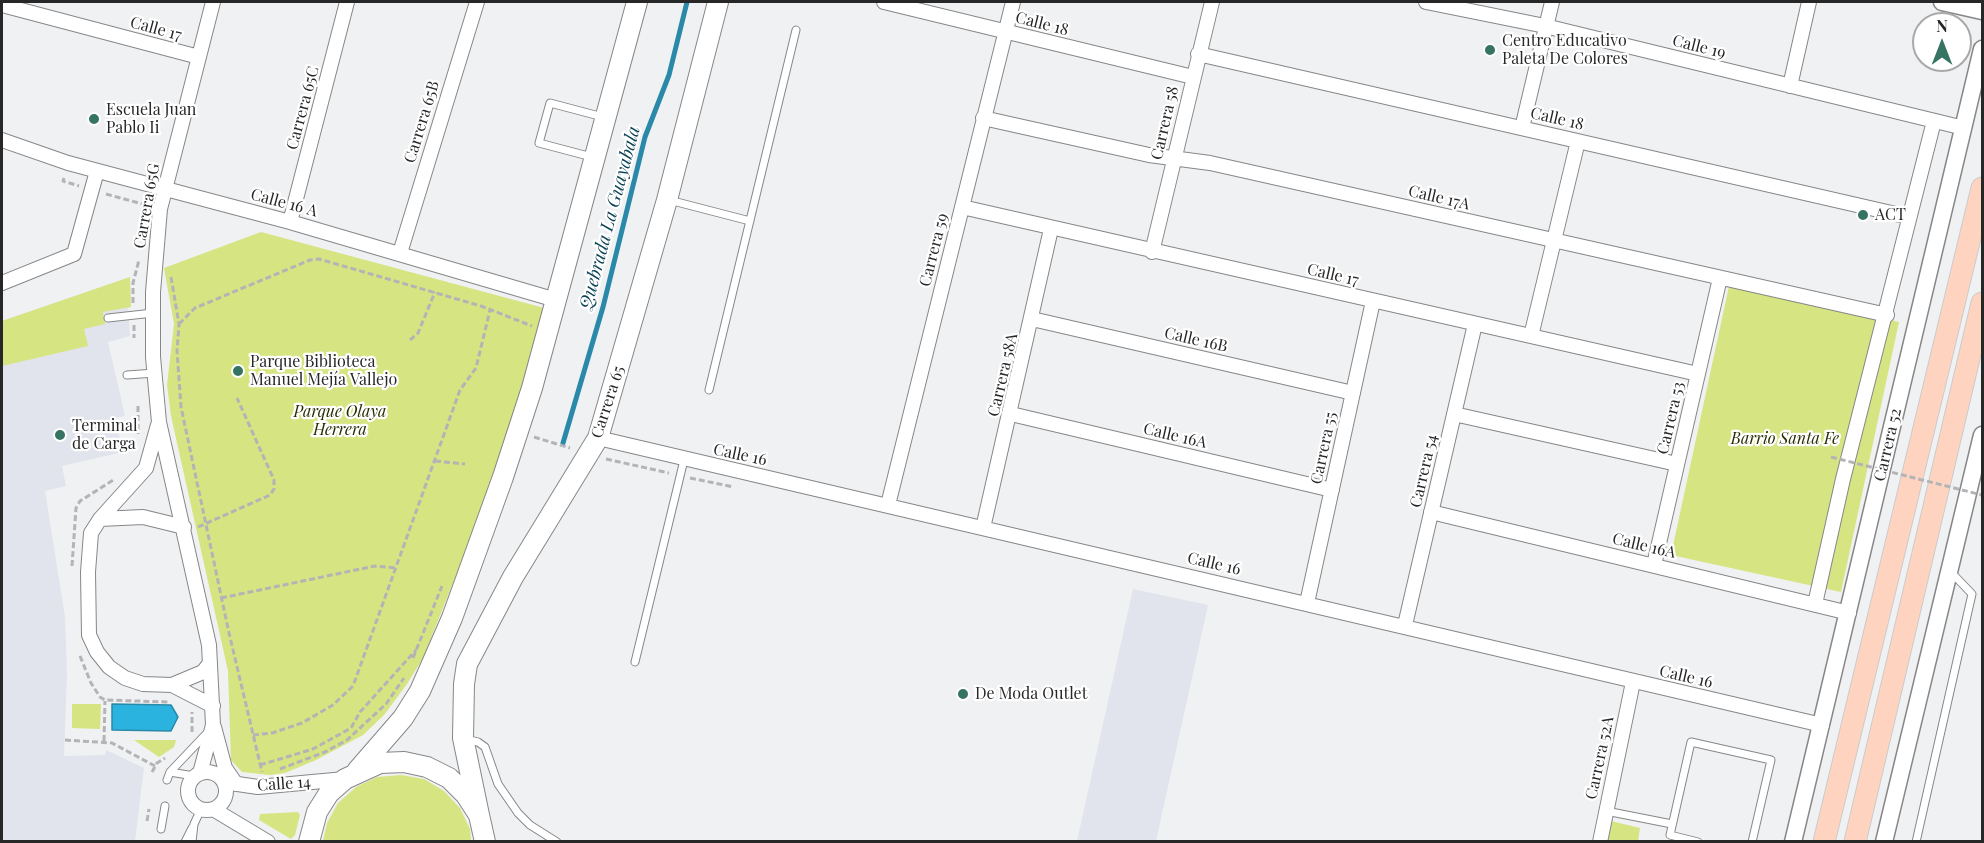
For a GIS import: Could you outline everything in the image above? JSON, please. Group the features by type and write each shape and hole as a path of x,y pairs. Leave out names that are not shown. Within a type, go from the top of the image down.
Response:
{"main road":[{"path":"309,842 317,812 329,793 351,775 403,718 420,691 452,618 507,466 532,388 549,297 595,158 637,2"},
{"name":"Carrera 65","path":"487,840 479,815 462,738 467,664 513,577 598,438 667,200 718,2"},
{"name":"Carrera 52","path":"1824,842 1983,188"},
{"path":"1855,842 1983,303"},
{"path":"351,775 380,763 404,762 427,767 449,778 466,795 479,815"}],"street":[{"name":"Carrera 65G","path":"197,775 213,725 210,663 184,529 159,422 155,373 153,263 160,209 213,2"},
{"name":"Carrera 65C","path":"290,222 347,2"},
{"name":"Carrera 65B","path":"400,253 477,2"},
{"name":"Calle 18","path":"884,2 1193,77"},
{"name":"Carrera 59","path":"888,505 1013,2"},
{"name":"Carrera 58","path":"1152,252 1212,2"},
{"name":"Calle 19","path":"1426,2 1545,26 1964,128"},
{"path":"1522,128 1552,2"},
{"path":"1790,86 1809,2"},
{"path":"1942,2 1983,11"},
{"name":"Calle 17","path":"2,5 199,57"},
{"name":"Carrera 52","path":"1793,842 1849,613 1908,351 1983,49"},
{"name":"Calle 18","path":"1198,54 1909,216"},
{"name":"Calle 17A","path":"983,118 1174,158 1210,163 1887,315"},
{"name":"Carrera 52","path":"1815,604 1843,479 1887,315 1909,216 1934,121"},
{"name":"Calle 16 A","path":"2,140 97,171 290,222 549,297"},
{"path":"1531,336 1578,141"},
{"path":"2,283 74,254 97,171"},
{"name":"Calle 17","path":"962,207 1152,252 1698,374"},
{"name":"Carrera 58A","path":"983,528 1011,414 1051,229"},
{"name":"Carrera 53","path":"1654,565 1720,278"},
{"name":"Carrera 55","path":"1307,603 1373,301"},
{"name":"Calle 16B","path":"1032,319 1353,393"},
{"name":"Carrera 54","path":"1405,625 1475,324"},
{"name":"Calle 16A","path":"1011,414 1332,490"},
{"path":"1454,414 1677,464"},
{"name":"Carrera 65G","path":"159,422 146,468 99,519 91,533 88,625 94,648 110,666 126,678 143,684 172,685 193,678 210,663"},
{"path":"1884,842 1949,570 1979,465 1983,435"},
{"name":"Calle 16","path":"598,438 684,460 1405,625 1633,682 1822,725"},
{"name":"Calle 16A","path":"1431,512 1849,613"},
{"path":"99,519 143,517 184,529"},
{"name":"Carrera 52A","path":"1600,842 1633,682"},
{"name":"Carrera 65G","path":"172,685 213,706"},
{"path":"213,725 225,768 239,786"},
{"path":"207,808 219,806 225,795 224,782 214,773 197,775 188,788 191,801 268,842"},
{"name":"Calle 14","path":"224,782 239,786 267,787 351,775"}],"lane":[{"path":"709,390 796,30"},
{"path":"595,158 539,143 547,113 550,103 606,118"},
{"path":"667,200 750,221"},
{"path":"108,318 153,313"},
{"path":"128,375 155,373"},
{"path":"635,662 684,460"},
{"path":"1916,842 1972,594 1949,570"},
{"path":"197,775 169,776 213,725"},
{"path":"462,738 478,741 485,747 498,784 507,799 530,825 557,842"},
{"path":"1698,842 1670,835 1691,742 1771,760 1752,842"},
{"path":"161,829 165,806"},
{"path":"185,842 194,824 207,808"},
{"path":"1606,811 1672,824"},
{"path":"192,842 194,824"}],"path":[{"path":"63,182 160,209"},
{"path":"179,324 195,308 310,260 319,259 435,292 533,326"},
{"path":"170,272 179,324 177,361 181,407 260,772 280,769 325,752 347,740 386,704 406,675"},
{"path":"410,340 418,333 435,292"},
{"path":"530,337 533,326 549,297"},
{"path":"253,735 272,733 302,723 345,694 358,676 460,390 476,368 490,310"},
{"path":"184,529 205,524 270,495 274,489 274,480 237,398"},
{"path":"138,406 139,440"},
{"path":"1831,457 1983,495"},
{"path":"435,462 465,464"},
{"path":"76,508 80,501 118,476"},
{"path":"221,598 375,566 398,568"},
{"path":"409,667 445,580"},
{"path":"260,765 313,749 351,728 360,712 416,650"},
{"path":"104,741 105,700 177,702"},
{"path":"192,705 192,737"},
{"path":"65,740 104,741 155,766"},
{"path":"152,772 155,766 169,755"},
{"path":"147,821 149,809"}],"shaded area":[{"path":"130,277 131,307 128,308 130,336 108,342 125,416 115,418 123,452 62,466 66,486 45,491 65,617 67,674 64,756 105,755 106,750 144,768 135,841 2,841 2,321"},
{"path":"1133,589 1208,605 1156,841 1077,841"}],"green space":[{"name":"Parque Olaya Herrera","path":"261,232 548,309 497,473 423,658 384,715 363,735 316,760 285,773 270,775 242,772 231,760 228,671 171,416 167,385 174,324 164,268"},
{"path":"130,277 131,307 103,312 105,324 84,329 88,346 2,366 2,321"},
{"name":"Barrio Santa Fe","path":"1729,286 1899,322 1841,592 1671,555"},
{"path":"72,704 101,704 100,729 72,728"},
{"path":"134,740 176,740 174,747 159,757"},
{"path":"401,775 424,779 444,791 460,808 470,829 471,841 323,841 327,823 338,803 356,787 377,777"},
{"path":"298,812 300,815 295,835 291,839 259,820 260,814"},
{"path":"1611,821 1640,828 1638,841 1607,842"}],"water":[{"path":"112,704 171,705 178,717 171,731 112,730"}],"waterway":[{"name":"Quebrada La Guayabala","path":"563,443 603,307 645,137 669,75 687,2"}],"place":[{"name":"Centro Educativo Paleta De Colores","path":"1490,50"},
{"name":"Escuela Juan Pablo Ii","path":"94,119"},
{"name":"ACT","path":"1863,215"},
{"name":"Parque Biblioteca Manuel Mejía Vallejo","path":"238,371"},
{"name":"Terminal de Carga","path":"60,435"},
{"name":"De Moda Outlet","path":"963,694"}]}
